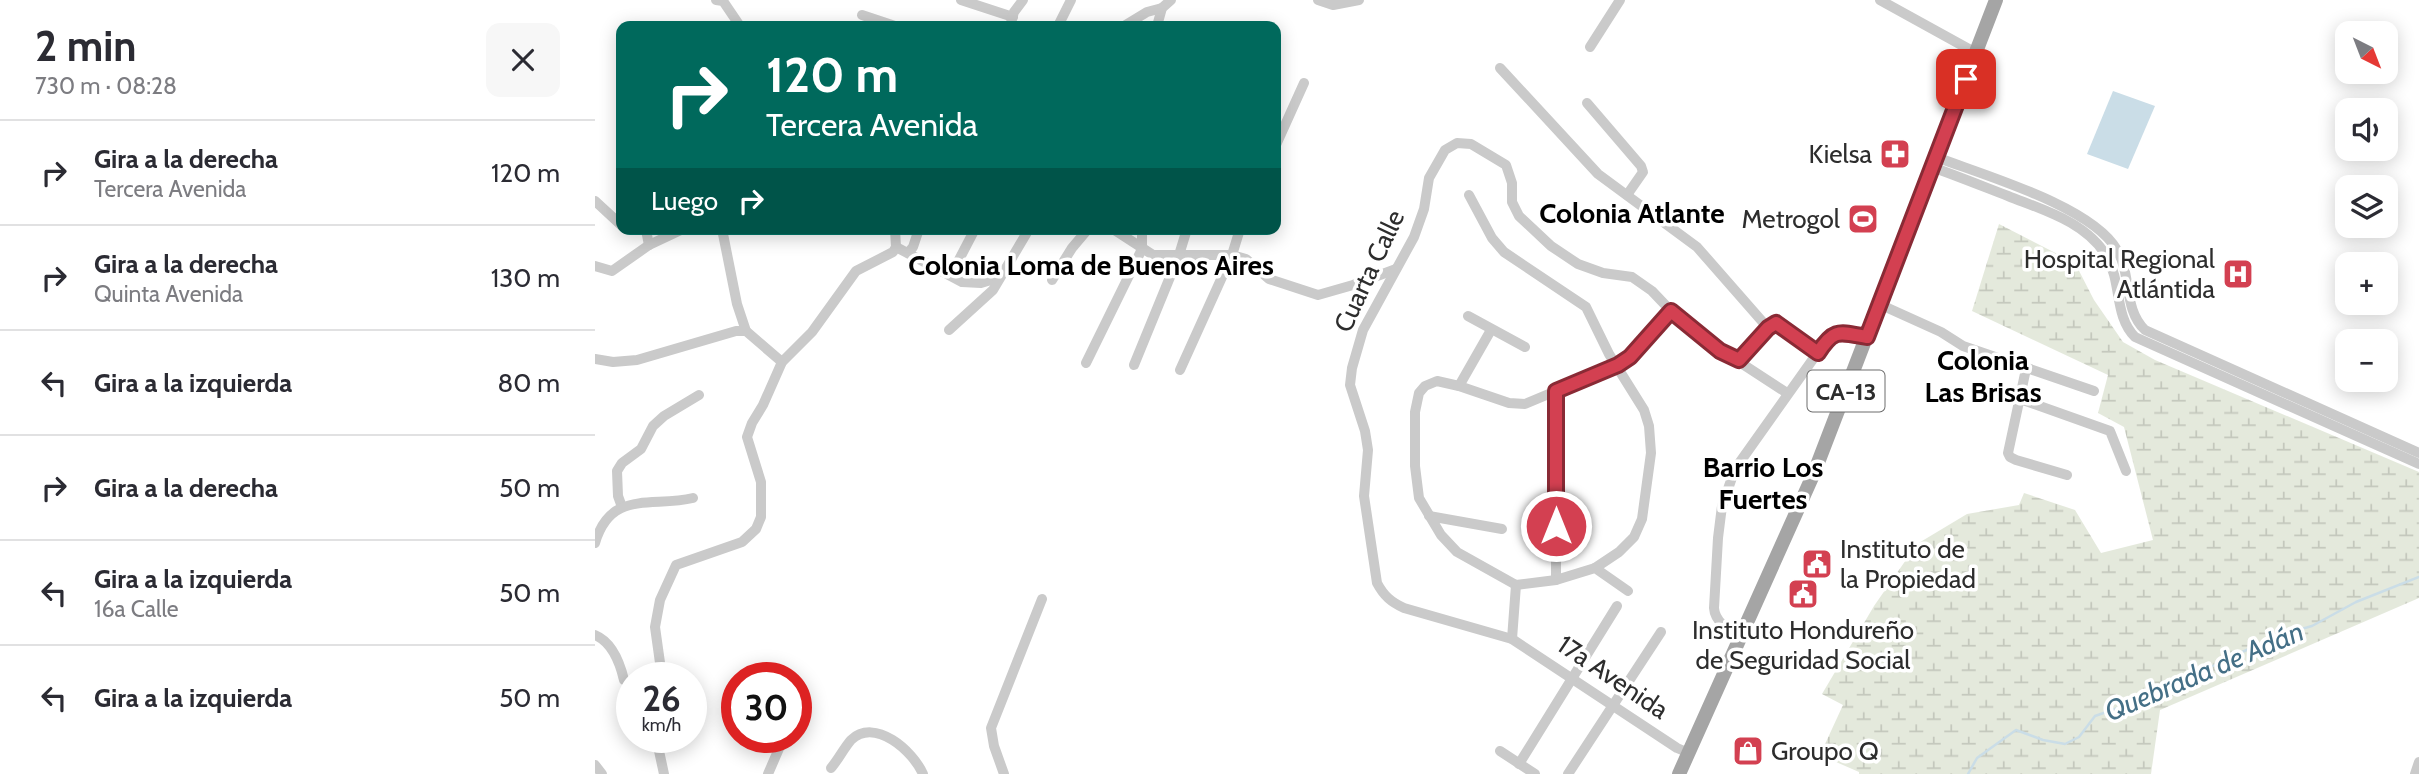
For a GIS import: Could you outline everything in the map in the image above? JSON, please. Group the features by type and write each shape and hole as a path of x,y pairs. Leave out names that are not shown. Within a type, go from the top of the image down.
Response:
{"main road":[{"name":"CA-13","path":"1679,774 1814,473 1996,0"}],"street":[{"path":"716,0 723,1 737,21"},
{"path":"961,0 1009,21"},
{"path":"1012,21 1023,0"},
{"path":"1060,21 1071,0"},
{"path":"1318,0 1333,5 1359,0"},
{"path":"1590,47 1620,0"},
{"path":"1884,2 1904,0"},
{"path":"1884,2 1976,53"},
{"path":"1132,21 1167,4"},
{"path":"1159,21 1167,4"},
{"path":"862,15 880,21"},
{"path":"1500,68 1598,174 1697,247 1768,328"},
{"path":"1281,134 1304,83"},
{"path":"1587,103 1641,166 1643,172 1627,195"},
{"name":"Cuarta Calle","path":"1382,592 1377,583 1364,496 1368,450 1365,431 1350,385 1363,330 1414,237 1424,209 1429,178 1445,150 1457,143 1471,144 1506,165 1512,183 1512,202 1519,216 1551,246 1578,264 1603,273 1632,277 1653,291 1671,311"},
{"path":"1934,162 2067,207 2095,225 2115,246 2123,260 2132,313 2145,330 2419,453"},
{"path":"1934,162 2063,218 2085,232 2106,253 2113,267 2123,320 2135,337 2419,464"},
{"path":"1469,195 1492,238 1504,252 1586,307 1609,354 1618,365 1644,410 1649,426 1651,453 1642,519 1634,537 1619,552 1595,568 1556,580 1516,585 1457,552 1441,536 1419,498 1415,466 1415,412 1419,393 1425,386 1437,381 1509,403 1525,404 1618,365 1630,357 1671,311 1709,343 1787,393"},
{"path":"595,201 616,220"},
{"path":"647,235 649,245"},
{"path":"595,266 612,271 649,245 670,235"},
{"path":"723,235 745,331 782,362"},
{"path":"895,235 896,247"},
{"path":"908,253 917,235"},
{"path":"951,275 972,235"},
{"path":"949,330 993,290 1026,235"},
{"path":"1052,280 1083,235"},
{"path":"1122,235 1153,256 1232,255 1246,259 1269,279 1318,295 1396,269"},
{"path":"1086,363 1142,248 1142,235"},
{"path":"1134,365 1185,235"},
{"path":"1179,370 1232,255 1238,235"},
{"path":"896,247 962,282 981,283 1005,271"},
{"path":"660,662 655,626 660,600 676,565 742,542 756,530 759,523 761,482 747,437 782,362 812,332 856,271 886,256 896,247"},
{"path":"1879,304 1941,332 1963,346 2094,391"},
{"path":"1468,316 1525,347"},
{"path":"1739,360 1773,324 1779,324 1818,353"},
{"path":"1459,386 1491,330"},
{"path":"595,359 613,362 637,360 736,331 745,331"},
{"path":"1742,637 1725,627 1714,616 1717,538 1722,506 1735,469 1828,338 1835,333 1867,337"},
{"path":"2026,369 2009,446 2010,457 2067,475"},
{"path":"1556,391 1556,580"},
{"path":"622,507 618,496 617,471 622,463 641,449 653,426 664,416 699,395"},
{"path":"2020,399 2110,431 2126,471"},
{"path":"595,543 604,524 616,509 660,500 677,502 693,498"},
{"path":"1429,516 1502,529"},
{"path":"1595,568 1628,592"},
{"path":"1512,639 1516,585"},
{"name":"17a Avenida","path":"1382,592 1389,601 1404,608 1512,639 1677,748 1689,753"},
{"path":"1005,774 994,746 991,728 1042,599"},
{"path":"1519,764 1617,606"},
{"path":"1567,774 1661,632"},
{"path":"595,635 602,638 618,662"},
{"path":"831,768 851,740 861,734 874,732 893,741 912,757 923,774"},
{"path":"1500,751 1535,774"},
{"path":"659,753 664,774"},
{"path":"768,774 778,753"},
{"path":"2415,774 2419,762"},
{"path":"595,765 602,774"}],"green space":[{"path":"1999,224 2075,263 2094,300 2123,342 2155,360 2419,472 2419,598 2160,710 2151,774 1859,774 1820,755 1843,705 1822,694 1874,606 1917,544 1967,514 2019,505 2024,493 2075,510 2101,553 2153,540 2124,427 2098,413 2108,375 1972,311"}],"water":[{"path":"2113,91 2155,106 2128,169 2087,154"}],"waterway":[{"name":"Quebrada de Adán","path":"1968,774 1977,758 2016,730 2043,740 2065,744 2079,737 2095,716 2152,696 2233,656 2283,634 2312,626 2356,602 2419,577"}],"place":[{"name":"Kielsa","path":"1895,154"},
{"name":"Metrogol","path":"1863,219"},
{"name":"Hospital Regional Atlántida","path":"2238,274"},
{"name":"Instituto de la Propiedad","path":"1817,564"},
{"name":"Instituto Hondureño de Seguridad Social","path":"1803,594"},
{"name":"Groupo Q","path":"1748,751"}],"district":[{"name":"Colonia Atlante","path":"1632,213"},
{"name":"Colonia Loma de Buenos Aires","path":"1091,265"},
{"name":"Colonia Las Brisas","path":"1983,376"},
{"name":"Barrio Los Fuertes","path":"1763,483"}],"route":[{"path":"1556,526 1556,391 1618,365 1630,357 1671,311 1720,351 1739,360 1768,328 1776,323 1818,353 1835,333 1867,337 1966,79"}]}
